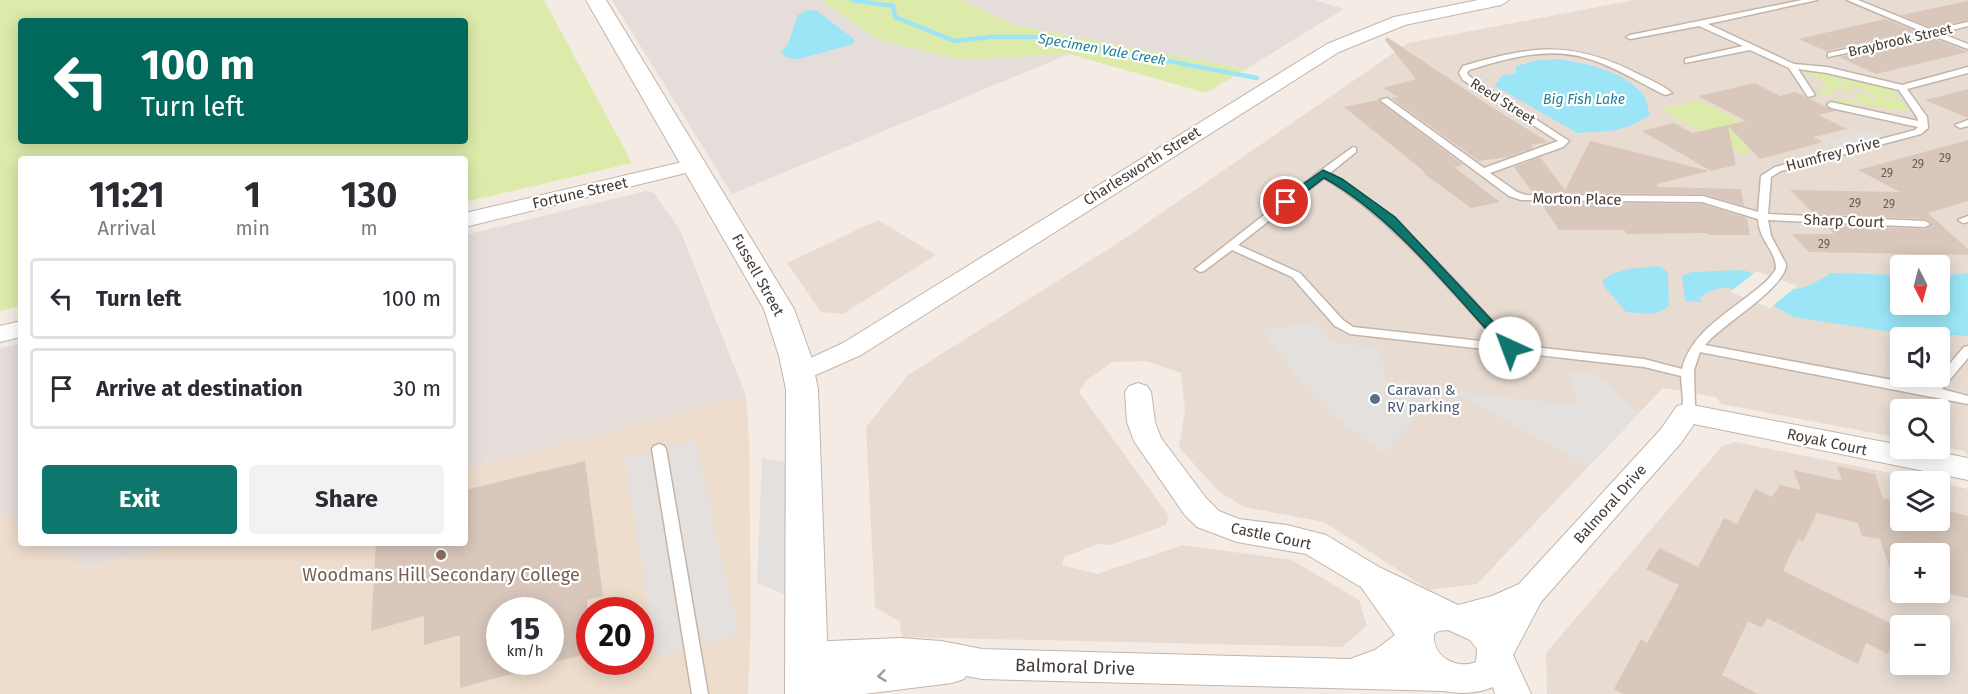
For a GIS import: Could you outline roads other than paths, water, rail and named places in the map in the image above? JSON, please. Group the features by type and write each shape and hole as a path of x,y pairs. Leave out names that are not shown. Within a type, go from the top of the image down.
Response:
{"street":[{"name":"Fussell Street","path":"596,0 779,309 800,373 807,679"},
{"name":"Charlesworth Street","path":"800,373 852,350 1333,48 1400,21 1498,0"},
{"name":"Fortune Street","path":"468,219 695,165"},
{"path":"0,334 18,330"},
{"name":"Castle Court","path":"1138,392 1141,422 1148,441 1195,506 1208,519 1237,530 1287,537 1315,544 1368,576 1454,618"},
{"name":"Balmoral Drive","path":"1497,656 1507,630 1530,593 1671,436 1687,413"},
{"name":"Royak Court","path":"1687,413 1968,469"},
{"name":"Castle Court","path":"1368,576 1415,638"},
{"name":"Balmoral Drive","path":"1454,618 1499,608 1530,593"},
{"path":"1497,656 1495,669 1483,680 1453,683 1425,662 1419,653 1415,638 1418,628 1429,619 1454,618 1480,630 1491,641 1513,694"},
{"name":"Balmoral Drive","path":"1345,675 1387,660 1415,638"},
{"name":"Balmoral Drive","path":"807,679 982,664 1345,675 1453,683"}],"lane":[{"path":"1630,38 1813,0"},
{"path":"1851,0 1968,47"},
{"path":"1700,23 1792,66 1827,70 1902,88 1968,70"},
{"name":"Braybrook Street","path":"1831,56 1968,24"},
{"path":"1688,61 1751,47"},
{"name":"Reed Street","path":"1482,171 1560,145 1564,141 1468,79 1463,74 1466,68 1538,51 1568,51 1599,59 1668,93"},
{"path":"1792,66 1811,95"},
{"path":"1831,105 1923,125 1922,117 1902,88"},
{"name":"Morton Place","path":"1383,100 1513,194 1525,198 1705,200 1764,217"},
{"name":"Humfrey Drive","path":"1687,413 1690,403 1687,374 1696,347 1714,327 1779,274 1781,262 1766,236 1764,217 1766,178 1769,173 1911,134 1921,130 1923,125"},
{"path":"1200,269 1353,150"},
{"path":"1323,173 1340,182 1390,219 1510,348"},
{"name":"Sharp Court","path":"1764,217 1925,224"},
{"path":"1230,245 1296,275 1347,329 1644,363 1687,374"},
{"path":"1696,347 1968,400"},
{"path":"1933,392 1968,350"},
{"path":"659,449 700,694"}],"water":[{"path":"808,10 817,11 854,39 853,44 799,59 787,58 781,52 788,44 798,15"},
{"name":"Big Fish Lake","path":"1558,59 1593,66 1627,80 1644,96 1650,115 1630,126 1611,131 1577,133 1495,86 1502,75 1515,74 1516,66 1540,60"},
{"path":"1655,266 1663,268 1668,273 1669,305 1660,312 1649,314 1626,312 1603,285 1603,280 1614,273"},
{"path":"1741,270 1796,289 1814,283 1831,273 1890,275 1890,315 1950,315 1950,275 1968,273 1968,336 1950,336 1950,327 1890,327 1890,332 1793,317 1762,300 1729,288 1717,289 1699,298 1703,302 1685,301 1682,276 1692,272"}],"waterway":[{"name":"Specimen Vale Creek","path":"852,0 893,6 895,17 955,41 990,37 1043,37 1257,78"}],"place":[{"name":"Caravan & RV parking","path":"1375,399"},
{"name":"Woodmans Hill Secondary College","path":"441,555"}]}
